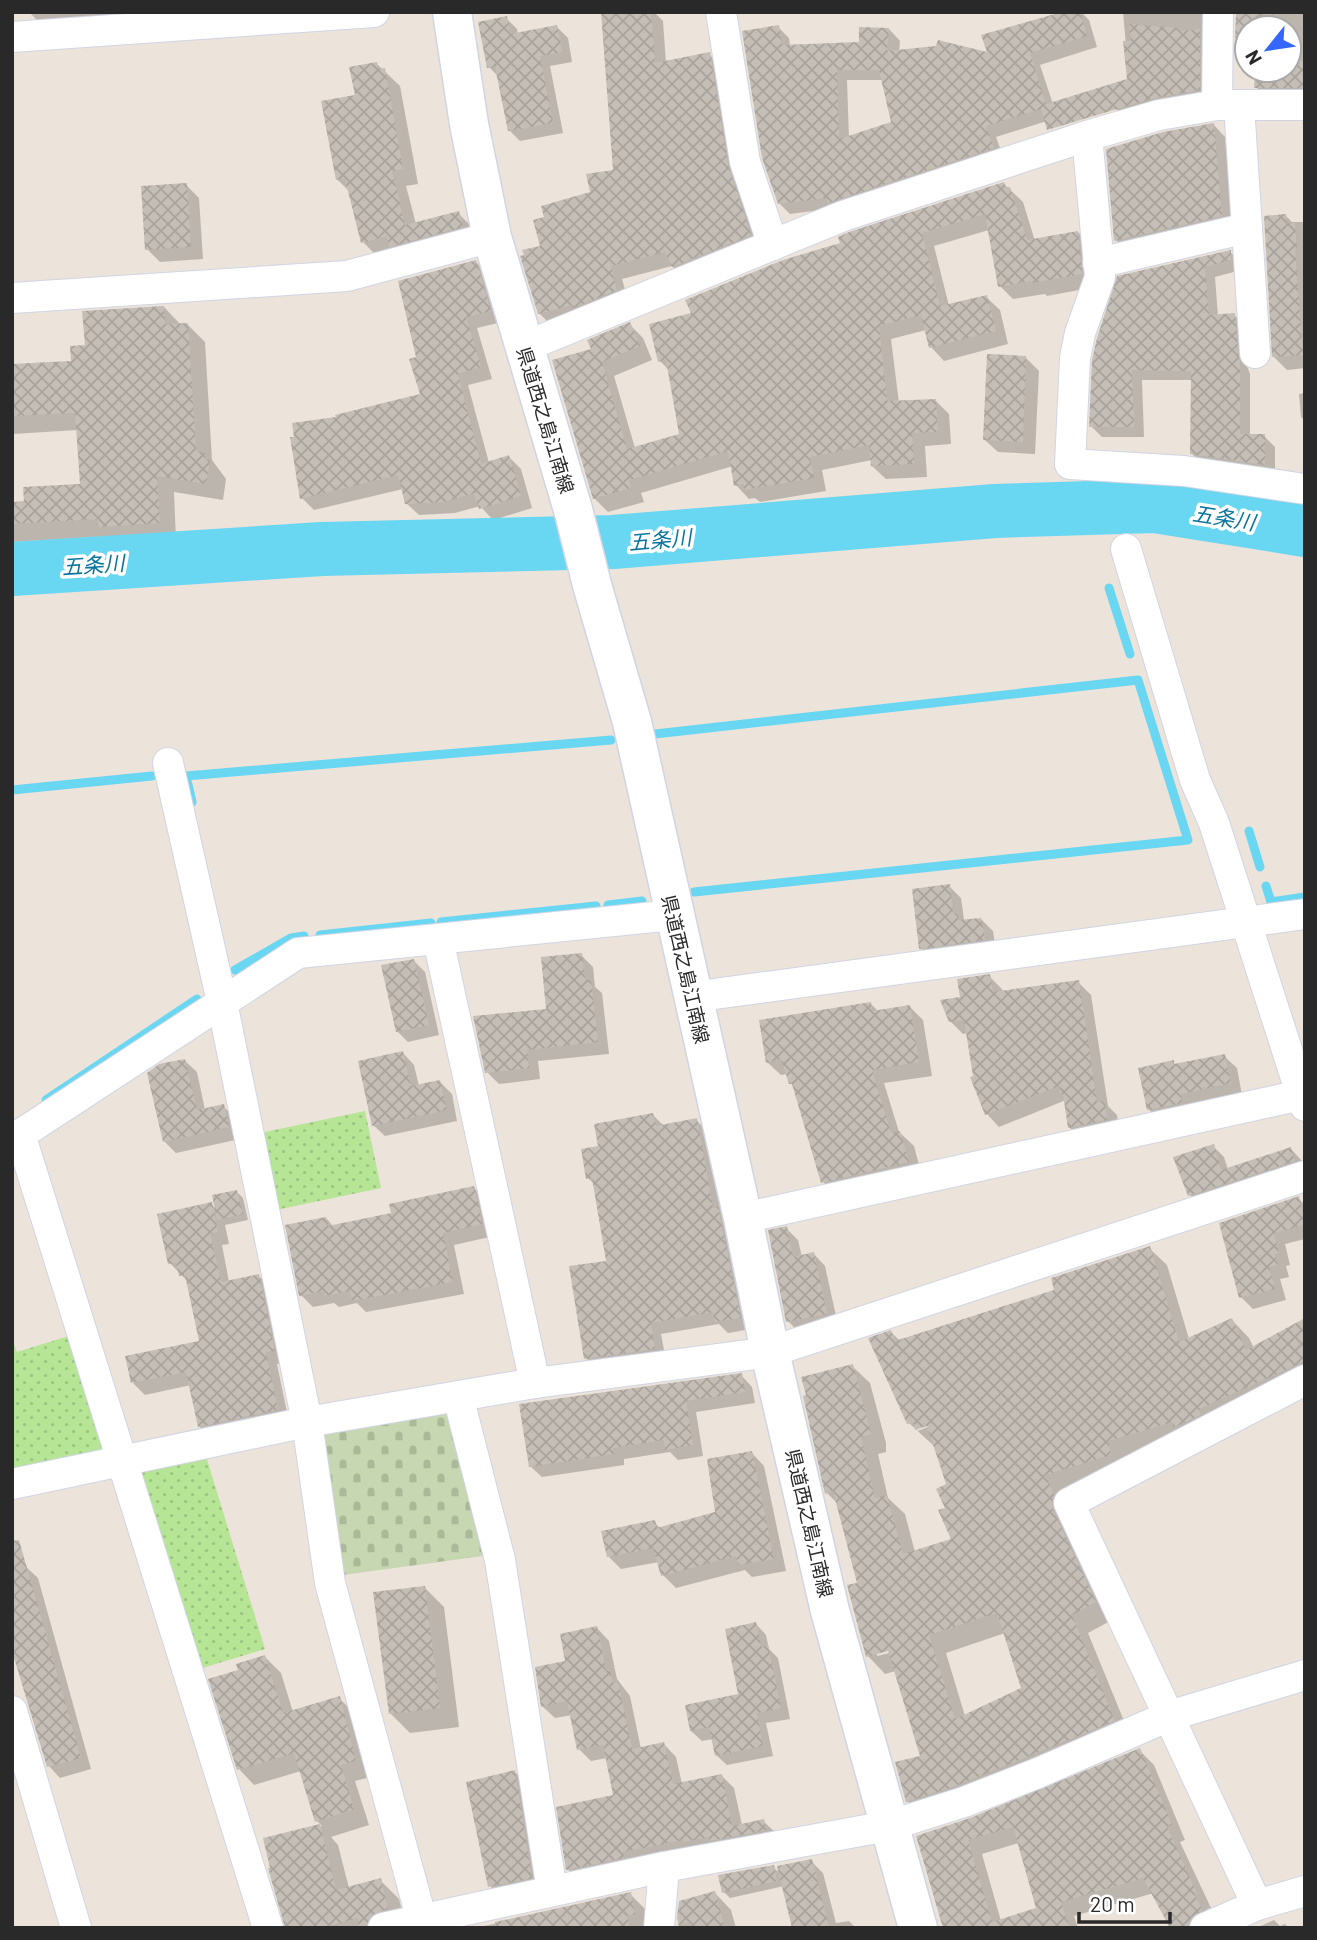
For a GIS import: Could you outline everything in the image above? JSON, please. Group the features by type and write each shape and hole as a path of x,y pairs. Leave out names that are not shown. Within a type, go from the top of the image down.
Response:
{"main road":[{"name":"県道西之島江南線","path":"452,12 469,124 492,237 574,513 632,722 743,1217 770,1352 830,1611 918,1928"}],"street":[{"path":"12,37 374,12"},
{"path":"721,12 746,162 773,245"},
{"path":"1217,12 1247,228 1255,353"},
{"path":"524,347 843,216 1087,136 1159,115 1228,105 1305,105"},
{"path":"1087,136 1100,276 1080,333 1075,358 1070,464 1184,471 1305,489"},
{"path":"1098,263 1247,228"},
{"path":"12,298 347,276 492,237"},
{"path":"743,1217 1303,1101 1214,824 1195,780 1126,549"},
{"path":"169,763 222,1002 307,1422 330,1583 423,1923"},
{"path":"692,997 1305,914"},
{"path":"268,1928 122,1461 16,1137 298,953 674,915"},
{"path":"438,939 535,1383"},
{"path":"12,1484 307,1422 535,1383 770,1352 1305,1176"},
{"path":"1257,1905 1069,1503 1305,1380"},
{"path":"458,1396 500,1560 552,1891"},
{"path":"383,1928 423,1923 664,1867 888,1826 976,1797 1169,1716 1305,1675"},
{"path":"12,1711 76,1928"},
{"path":"659,1928 664,1867"},
{"path":"1206,1928 1257,1905 1305,1891"}],"green space":[{"path":"365,1111 381,1188 276,1210 260,1133"},
{"path":"72,1335 107,1443 100,1456 12,1473 12,1339 17,1352"},
{"path":"444,1409 456,1417 490,1555 343,1575 322,1439 330,1428"},
{"path":"205,1453 265,1649 199,1669 138,1470"}],"building":[{"path":"601,12 651,12 655,63 710,52 728,165 751,235 672,267 665,252 611,266 617,290 573,308 572,305 538,314 520,256 524,255 522,250 540,246 533,220 544,217 541,206 590,192 586,174 613,170"},
{"path":"1062,12 1080,12 1087,36 1030,53 1046,104 1127,79 1123,41 1131,41 1129,24 1180,28 1180,31 1200,29 1200,90 1154,98 1047,130 1041,109 986,126 994,148 828,203 826,198 778,204 762,158 742,31 779,25 782,45 859,42 859,27 889,28 887,51 936,46 938,40 987,52 981,35","holes":["837,70 879,70 891,122 839,139"]},
{"path":"1236,12 1273,12 1273,14"},
{"path":"507,16 510,34 557,25 562,52 540,56 553,123 508,131 495,67 487,68 478,22"},
{"path":"1305,61 1305,88 1254,88 1254,84 1303,84"},
{"path":"377,62 379,69 385,68 403,169 392,171 405,225 459,211 463,227 389,247 387,236 361,243 345,179 336,180 321,101 355,95 349,67"},
{"path":"1214,123 1222,216 1114,241 1106,149 1163,132"},
{"path":"1004,182 1006,188 1010,187 1027,240 1078,231 1082,274 998,287 985,214 922,233 940,306 987,295 996,331 929,348 921,315 879,326 887,401 936,399 938,432 912,433 914,464 871,466 869,445 810,457 814,478 744,490 744,484 734,486 728,451 629,480 631,488 593,499 552,360 591,349 587,340 630,322 640,346 602,362 627,449 679,434 666,360 658,362 649,324 691,313 685,300 783,260 840,243 838,237 849,232"},
{"path":"187,183 191,247 145,250 141,186"},
{"path":"1286,214 1287,223 1295,223 1303,355 1272,357 1264,216"},
{"path":"1231,250 1231,260 1205,267 1209,315 1235,313 1240,362 1240,434 1265,434 1265,465 1190,454 1191,371 1132,370 1134,427 1089,427 1092,360 1117,276"},
{"path":"476,260 491,311 466,317 481,367 458,374 481,464 509,455 521,496 479,509 474,493 444,502 405,504 398,475 300,499 290,437 294,437 292,423 336,417 335,415 420,394 409,359 416,357 398,281"},
{"path":"164,306 165,324 188,323 196,451 206,453 205,459 210,460 206,484 157,476 160,523 99,527 98,519 12,524 12,502 24,501 23,487 80,484 75,413 12,416 12,364 71,361 70,346 85,345 82,311"},
{"path":"987,354 1026,356 1023,442 983,440"},
{"path":"950,884 953,914 958,913 959,920 981,918 985,940 919,949 912,889"},
{"path":"582,953 585,980 591,980 598,1042 527,1050 529,1068 485,1073 473,1016 546,1009 541,957"},
{"path":"414,959 429,1025 396,1032 381,965"},
{"path":"990,974 993,992 1079,980 1097,1102 1105,1101 1107,1120 1068,1128 1063,1094 1060,1094 1059,1086 985,1115 970,1077 973,1076 964,1020 949,1022 940,1000 960,997 957,979"},
{"path":"871,1002 872,1011 910,1005 919,1062 872,1070 891,1133 900,1131 909,1162 821,1183 792,1084 789,1084 781,1059 766,1063 759,1020"},
{"path":"403,1051 411,1086 440,1080 447,1110 372,1126 358,1061"},
{"path":"1225,1054 1231,1083 1181,1094 1182,1103 1147,1110 1138,1068 1174,1060 1174,1064"},
{"path":"185,1059 197,1110 224,1104 229,1127 163,1142 147,1073 159,1064"},
{"path":"653,1113 656,1126 697,1118 713,1208 718,1207 741,1318 715,1322 713,1312 651,1323 655,1349 584,1359 569,1266 606,1261 592,1178 586,1179 581,1149 598,1146 594,1124"},
{"path":"1214,1144 1221,1170 1291,1147 1295,1161 1188,1196 1173,1157"},
{"path":"474,1186 482,1224 443,1233 453,1282 352,1301 350,1291 325,1296 324,1291 299,1296 285,1225 326,1217 328,1226 391,1213 389,1204"},
{"path":"237,1190 243,1214 217,1220 212,1195"},
{"path":"1299,1196 1305,1225 1274,1233 1279,1253 1275,1254 1278,1265 1269,1267 1275,1289 1239,1298 1219,1223"},
{"path":"212,1202 218,1232 210,1233 221,1282 259,1274 275,1351 266,1352 278,1410 198,1427 186,1372 131,1383 125,1356 199,1341 185,1275 179,1276 176,1263 168,1264 157,1214"},
{"path":"787,1226 793,1257 814,1252 827,1314 786,1322 768,1230"},
{"path":"1150,1246 1179,1342 1232,1318 1246,1350 1305,1318 1305,1361 1199,1409 1200,1415 1184,1423 1173,1427 1172,1422 1108,1441 1111,1455 1045,1475 1054,1494 1053,1510 1096,1602 1072,1615 1115,1721 958,1785 906,1802 895,1762 920,1756 888,1651 866,1657 847,1585 857,1583 833,1491 825,1494 801,1377 853,1364 871,1434 861,1437 875,1498 887,1495 903,1554 951,1539 938,1510 945,1508 936,1489 946,1484 927,1426 915,1430 913,1423 907,1424 868,1338 891,1330 895,1341 1054,1290 1051,1278","holes":["997,1613 1021,1688 955,1719 929,1635"]},
{"path":"742,1373 745,1392 686,1401 693,1445 665,1450 664,1440 613,1448 614,1454 529,1467 519,1404"},
{"path":"752,1451 774,1559 738,1565 736,1556 661,1576 653,1548 607,1557 601,1531 655,1520 657,1528 715,1512 707,1459"},
{"path":"19,1540 81,1758 47,1767 12,1651 12,1541"},
{"path":"425,1586 440,1708 389,1714 373,1592"},
{"path":"756,1622 761,1647 768,1645 781,1708 757,1713 763,1746 715,1756 709,1727 690,1731 685,1705 738,1694 725,1629"},
{"path":"597,1626 606,1671 610,1670 613,1683 618,1682 632,1749 664,1742 673,1784 722,1774 732,1826 764,1819 767,1830 710,1841 709,1837 683,1840 623,1852 624,1858 566,1870 556,1807 613,1795 603,1745 577,1750 567,1701 541,1707 535,1667 565,1661 560,1634"},
{"path":"265,1655 283,1713 340,1696 356,1761 341,1765 354,1809 315,1822 294,1753 237,1770 208,1679 238,1670 236,1664"},
{"path":"1140,1748 1172,1825 1167,1827 1203,1910 1191,1917 1188,1928 1170,1928 1143,1878 1061,1902 1070,1928 943,1928 916,1836 970,1818","holes":["1013,1827 1036,1908 992,1922 968,1840"]},
{"path":"515,1770 532,1878 488,1887 466,1782"},
{"path":"320,1824 336,1890 381,1878 388,1909 372,1915 366,1928 359,1928 358,1918 320,1928 285,1928 268,1868 263,1838"},
{"path":"812,1859 829,1928 792,1928 777,1866"},
{"path":"774,1865 777,1881 722,1893 718,1875"},
{"path":"715,1891 725,1928 691,1928 689,1922 679,1925 679,1901"},
{"path":"631,1892 635,1914 627,1916 630,1928 497,1928 495,1922"}],"waterway":[{"name":"五条川","path":"12,569 322,549 613,542 995,511 1155,506 1305,530"},
{"path":"1109,588 1130,654"},
{"path":"655,734 1138,680 1188,840 694,892"},
{"path":"192,802 186,776 611,740"},
{"path":"12,790 152,776"},
{"path":"1249,831 1260,867"},
{"path":"1266,886 1271,902 1305,897"},
{"path":"608,905 642,901"},
{"path":"441,922 596,906"},
{"path":"320,935 431,923"},
{"path":"235,970 291,938 304,936"},
{"path":"46,1100 197,999"}]}
